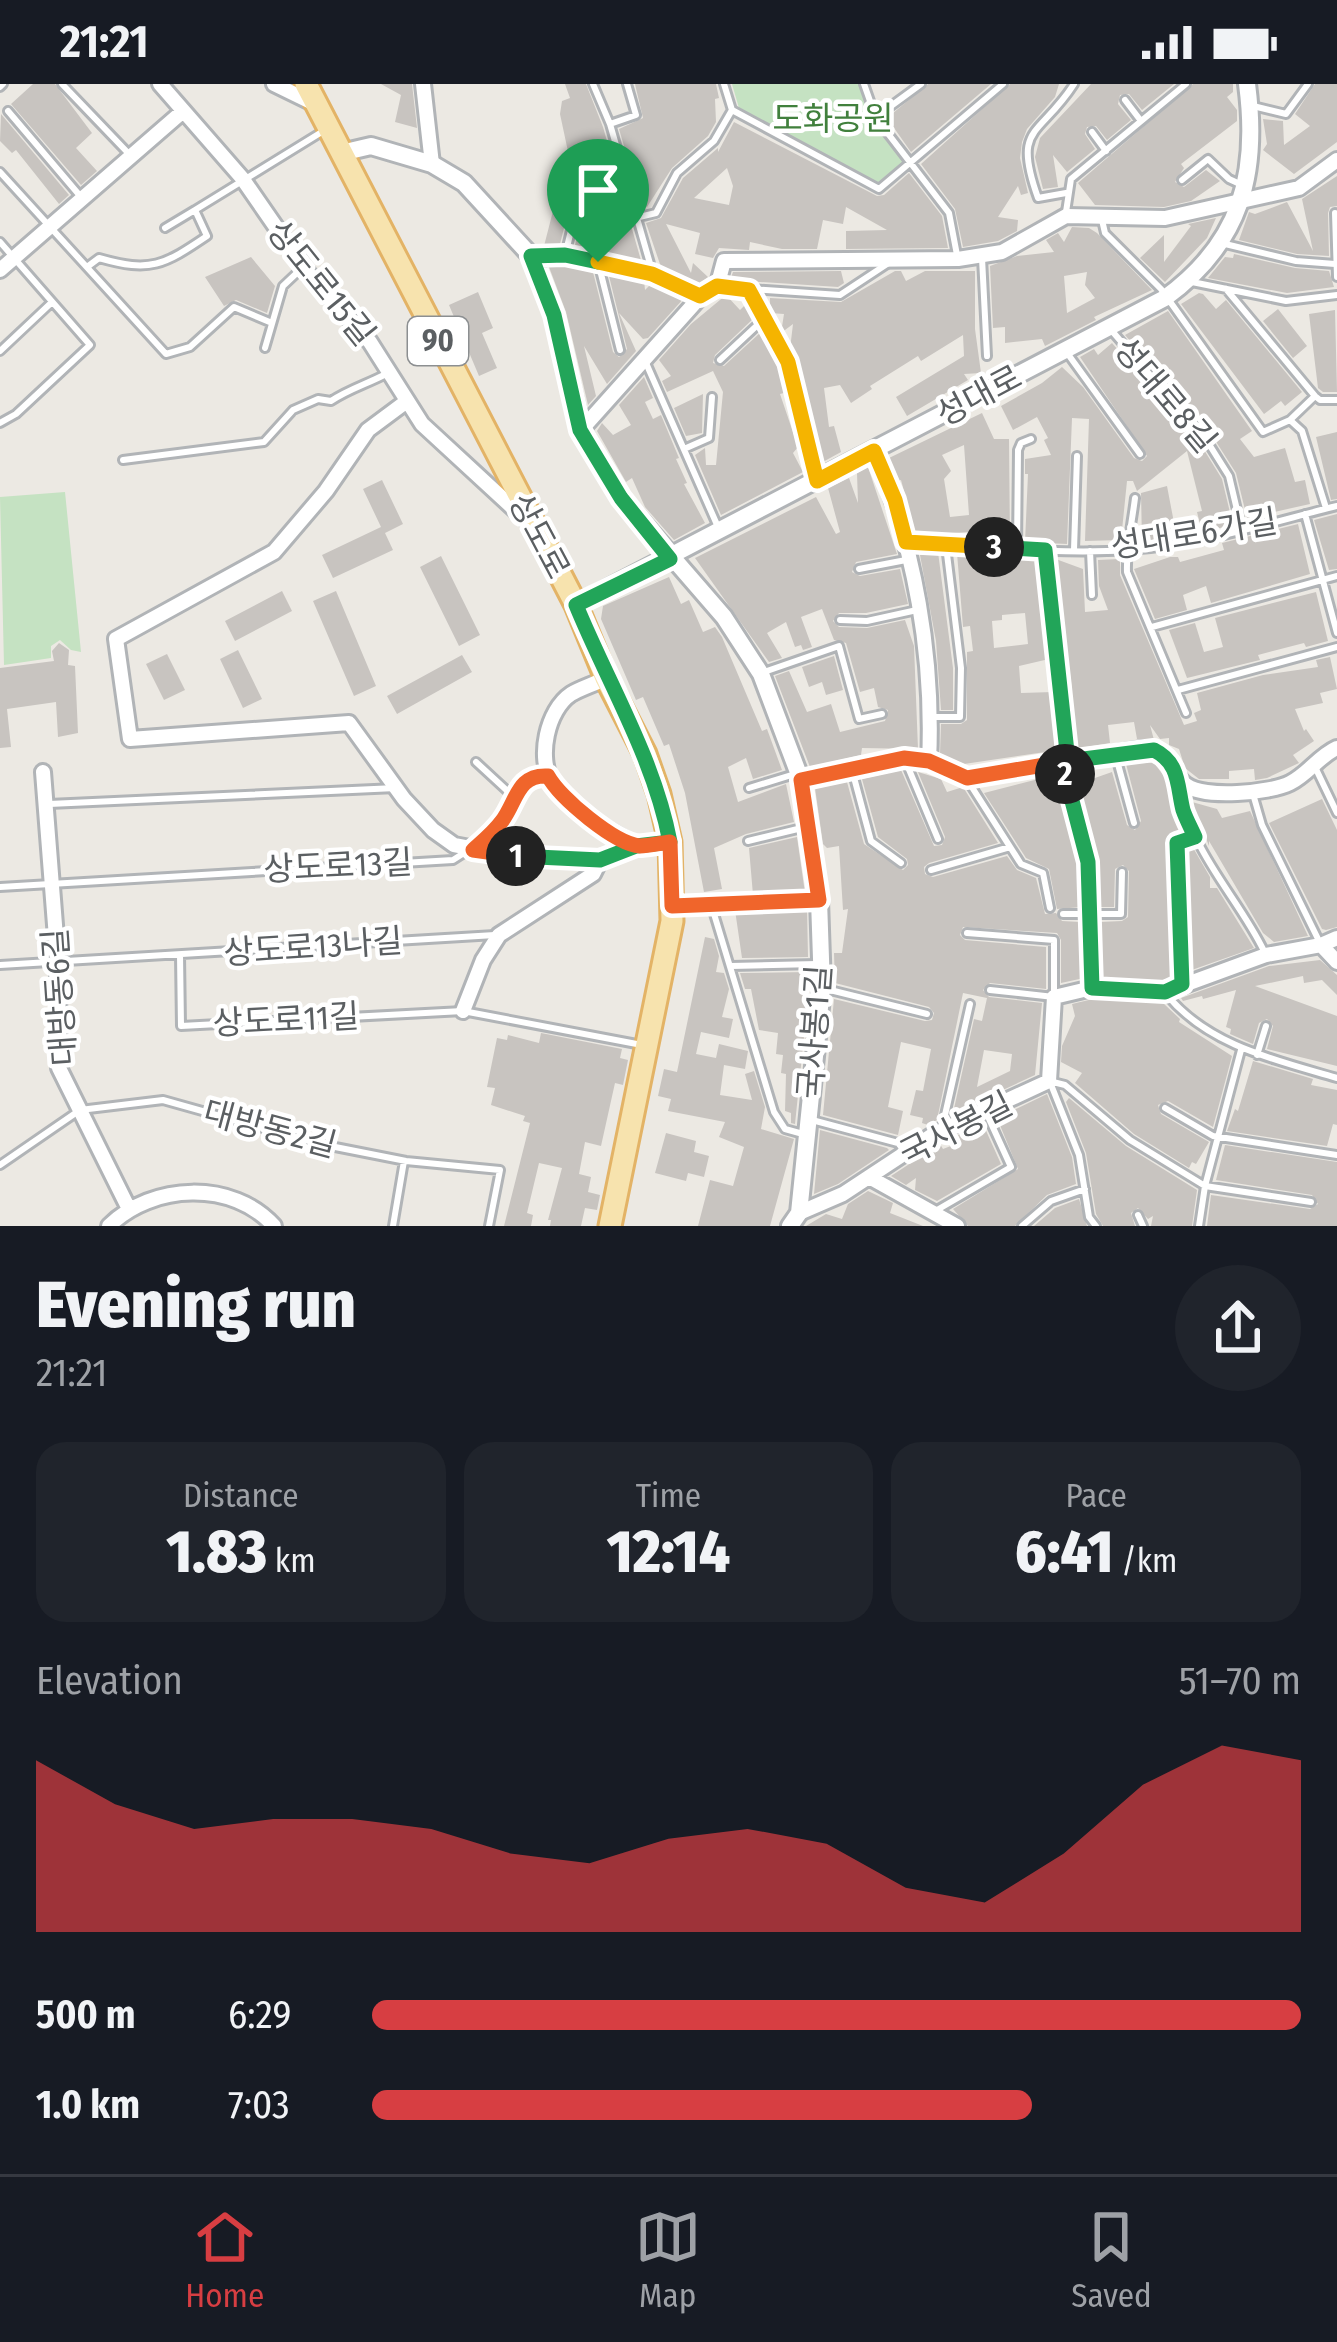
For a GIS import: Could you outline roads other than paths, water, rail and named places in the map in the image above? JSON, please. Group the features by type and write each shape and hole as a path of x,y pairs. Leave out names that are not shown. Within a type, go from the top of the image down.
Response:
{"main road":[{"name":"상도로","path":"306,84 576,605 645,754 670,842 672,906 649,1047 610,1226"}],"street":[{"name":"상도로15길","path":"160,84 242,178 304,267 370,342 422,424 535,529"},
{"path":"274,84 317,105"},
{"path":"423,84 432,164"},
{"name":"성대로","path":"576,605 1165,298 1188,281 1220,242 1244,193 1250,159 1247,84"},
{"path":"0,270 182,112"},
{"path":"341,153 371,146 432,164 464,184 531,256"},
{"path":"580,430 700,296 717,286 724,261 958,259 1002,252 1066,216 1165,218 1244,193 1298,188 1337,160"},
{"name":"국사봉1길","path":"531,256 554,315 580,430 621,498 724,617 761,674 800,776 819,900 821,988 794,1220"},
{"path":"407,400 368,430 326,491 274,552 116,639 130,739 349,723 433,830 454,845 473,850"},
{"path":"874,451 906,542 931,717 929,761"},
{"path":"606,678 568,696 559,706 546,739 548,776 598,825 636,846"},
{"path":"800,776 904,758 929,761 967,778 1154,750 1181,782 1207,793 1294,781 1337,748"},
{"name":"대방동6길","path":"43,772 58,963 59,1067 129,1209"},
{"name":"상도로13길","path":"473,850 600,860 636,846 670,842"},
{"name":"상도로13나길","path":"499,935 593,874 600,860"},
{"path":"463,1011 483,960 499,935"},
{"path":"1054,997 1092,988 1165,992 1266,955 1337,938"},
{"path":"1321,945 1337,962"},
{"name":"국사봉길","path":"794,1220 950,1126 1049,1081 1054,997"},
{"path":"868,1177 957,1226"},
{"path":"110,1226 129,1209 168,1195 209,1194 247,1203 274,1226"}],"lane":[{"path":"62,84 133,158"},
{"path":"593,84 610,124 652,274"},
{"path":"610,124 636,115 627,84"},
{"path":"724,84 733,110 879,189 1003,84"},
{"path":"864,84 876,118 949,213 958,259"},
{"path":"876,118 921,84"},
{"path":"1066,193 1038,198 1026,147 1030,133 1059,108 1074,84"},
{"path":"1066,216 1071,179 1186,84"},
{"path":"1250,106 1286,114 1308,84"},
{"path":"1125,100 1142,121"},
{"path":"8,110 84,200"},
{"path":"635,218 656,213 677,173 714,141 733,110"},
{"path":"165,228 328,128"},
{"path":"1092,132 1106,151"},
{"path":"1182,180 1208,159 1244,193"},
{"path":"0,172 166,354 190,347 234,307 272,323"},
{"path":"565,255 580,194"},
{"path":"87,267 100,258 124,265 162,266 206,236 195,210"},
{"path":"1335,213 1337,277"},
{"path":"1102,217 1105,233 1161,289 1263,432 1290,420 1315,396"},
{"path":"0,242 90,344 16,414 0,423"},
{"path":"1220,242 1227,248 1335,264"},
{"path":"531,256 565,255 652,274 700,296"},
{"path":"982,255 986,356"},
{"path":"717,286 840,295 893,260"},
{"path":"598,262 620,350"},
{"path":"265,348 283,286 304,267"},
{"path":"1188,281 1286,301 1337,295"},
{"path":"1226,289 1315,396 1337,400"},
{"path":"749,290 788,362 817,481"},
{"path":"0,351 51,303"},
{"path":"721,360 765,318"},
{"name":"성대로8길","path":"1109,327 1207,441 1228,476 1242,531"},
{"path":"1065,350 1140,454"},
{"path":"645,360 720,532"},
{"path":"123,460 264,442 292,410 318,399 331,401 355,385 390,372"},
{"path":"684,449 709,438 712,397"},
{"path":"1290,420 1302,431 1326,508"},
{"path":"1017,549 1018,450 1031,439"},
{"path":"1074,550 1077,456"},
{"path":"1135,498 1127,572 1186,713"},
{"name":"성대로6가길","path":"906,542 1126,550 1242,531 1337,506"},
{"path":"1305,514 1337,633"},
{"path":"931,717 960,717 961,668 946,544"},
{"path":"1045,550 1068,761 1065,775 1088,862 1092,988"},
{"path":"1090,550 1092,595"},
{"path":"859,569 909,559"},
{"path":"1152,627 1337,576"},
{"path":"840,620 867,621 917,610"},
{"path":"761,674 839,646 859,719 882,714"},
{"path":"1177,690 1337,647"},
{"path":"1116,756 1134,823"},
{"path":"904,758 938,839"},
{"path":"476,762 514,797"},
{"path":"1314,764 1337,813"},
{"path":"851,768 871,841 901,862"},
{"path":"473,850 499,826 514,797 533,776 548,776"},
{"path":"749,788 800,776"},
{"path":"967,778 1024,867 1043,873 1050,908"},
{"path":"1181,782 1183,808 1195,837 1266,955"},
{"path":"46,804 396,788"},
{"path":"1252,790 1262,825 1321,945"},
{"path":"748,841 809,826"},
{"path":"1182,984 1177,843 1195,837"},
{"path":"931,870 1010,847"},
{"name":"상도로13길","path":"0,887 453,860 473,850"},
{"path":"1063,914 1121,914 1122,872"},
{"path":"672,906 819,900"},
{"path":"711,904 777,1120 785,1129 808,1126 898,1143 905,1152"},
{"path":"968,933 1054,940 1054,997 990,990"},
{"name":"상도로13나길","path":"0,965 499,935"},
{"name":"상도로11길","path":"180,955 181,1026 463,1011 649,1047"},
{"path":"731,966 821,964"},
{"path":"821,988 927,1014"},
{"path":"1165,992 1176,1006 1241,1050 1337,1078"},
{"path":"950,1126 945,1115 970,1004"},
{"path":"1257,1054 1265,1026"},
{"path":"1199,1226 1241,1050"},
{"path":"1049,1081 1065,1085 1130,1140 1205,1186 1311,1202"},
{"path":"1049,1081 1079,1156 1089,1217 1096,1226"},
{"name":"대방동2길","path":"0,1165 80,1109 163,1100 320,1144 404,1161 500,1170 489,1226"},
{"path":"1165,1108 1218,1137 1337,1155"},
{"path":"935,1213 1011,1167 985,1110"},
{"path":"393,1226 404,1161"},
{"path":"1022,1226 1051,1201 1085,1189"},
{"path":"1138,1215 1143,1226"}],"park label":[{"name":"도화공원","path":"833,119"}]}
